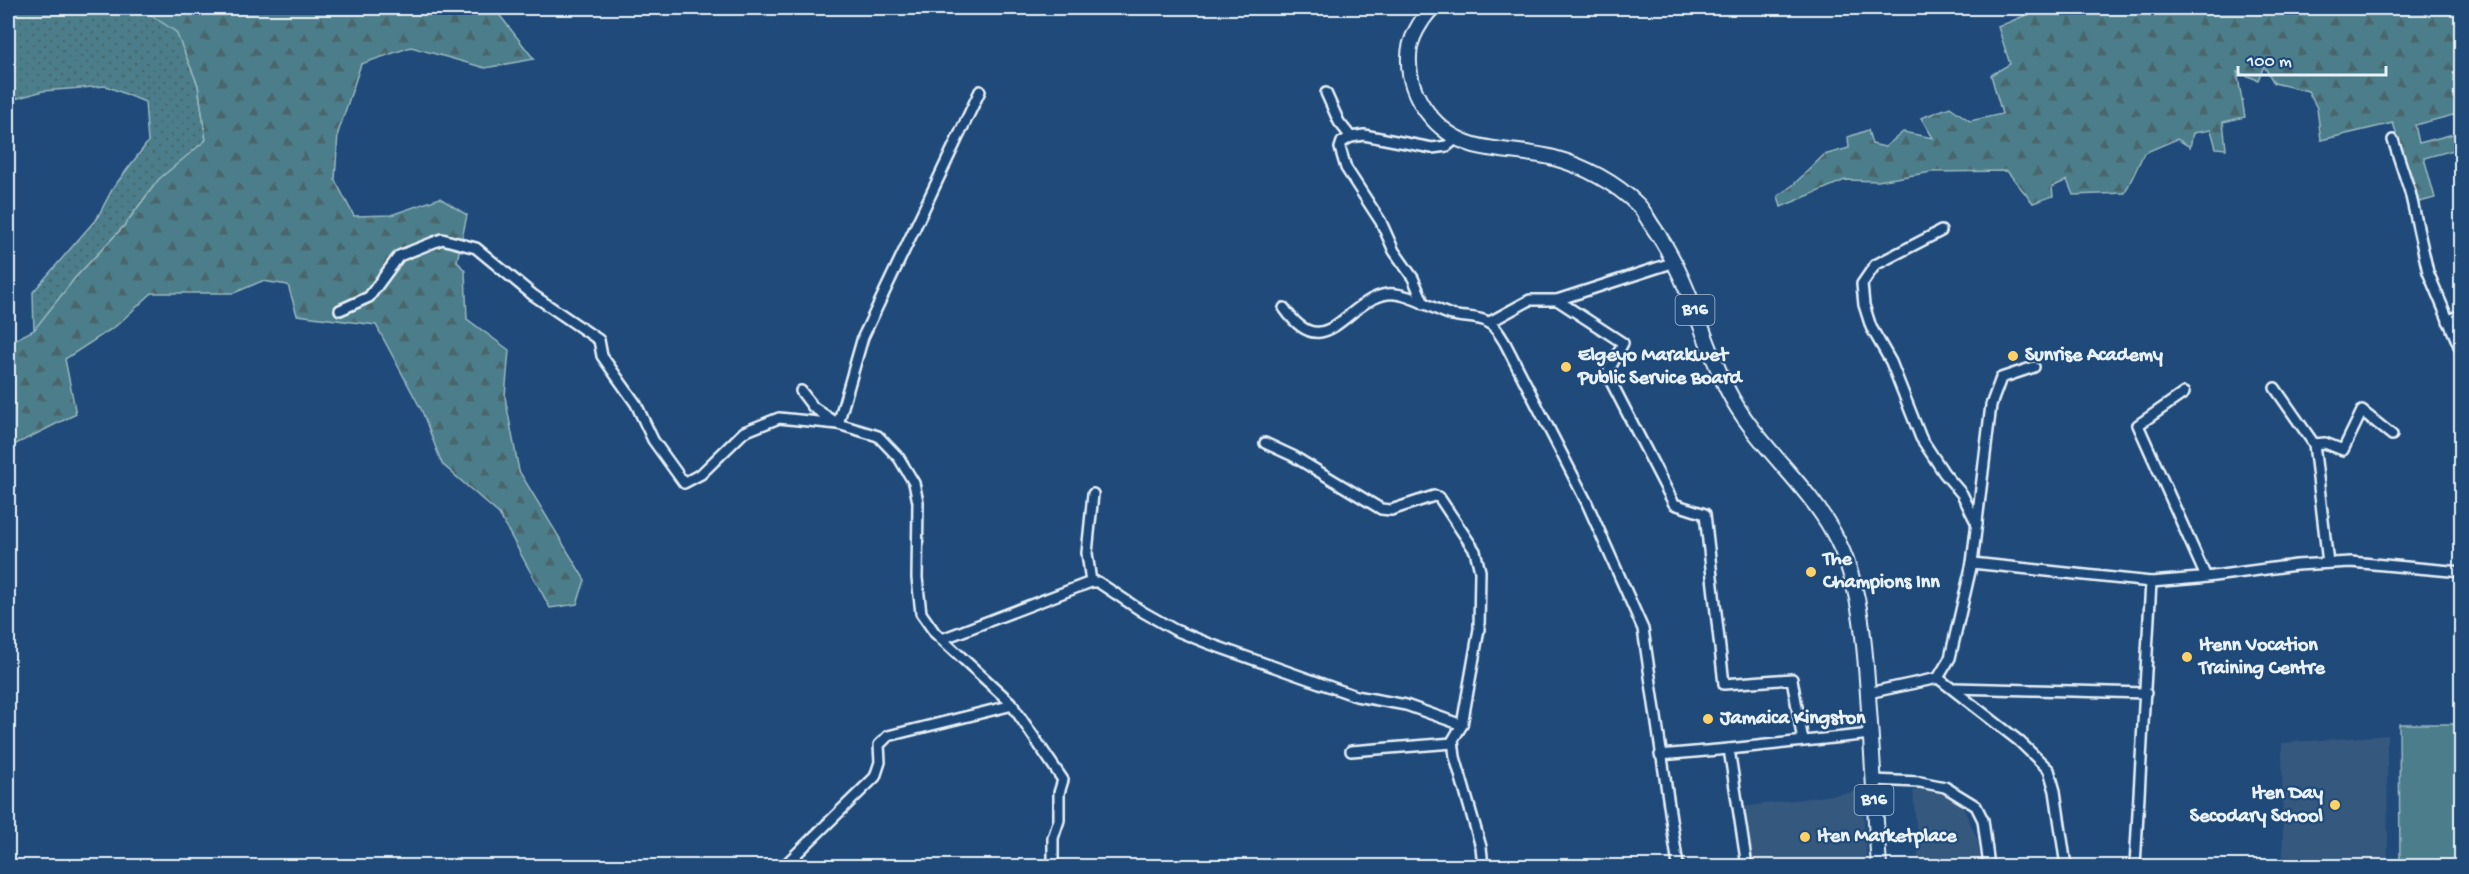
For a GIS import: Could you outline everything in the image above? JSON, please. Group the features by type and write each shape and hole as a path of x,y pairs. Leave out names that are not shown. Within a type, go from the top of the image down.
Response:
{"main road":[{"name":"B16","path":"1432,8 1416,32 1408,55 1412,78 1421,105 1438,125 1458,138 1472,144 1509,152 1553,158 1602,177 1638,206 1666,245 1685,281 1712,356 1729,393 1760,438 1803,490 1832,531 1846,559 1856,592 1864,638 1879,867"}],"street":[{"path":"838,424 862,337 980,91"},
{"path":"1326,93 1339,122 1351,137"},
{"path":"1424,304 1413,278 1394,251 1381,222 1346,168 1340,148 1342,142 1351,137 1364,135 1432,148 1447,146 1458,138"},
{"path":"2393,140 2410,192 2428,272 2462,353"},
{"path":"1941,231 1875,265 1862,284 1864,305 1872,327 1891,362 1921,438 1944,473 1962,494 1977,524"},
{"path":"340,310 369,297 399,256 442,239 476,248 533,295 599,340 602,357 636,404 653,440 684,483 701,474 744,432 780,418 838,424 878,436 899,458 914,483 918,502 917,578 921,613 942,639 1012,705 1063,780 1059,793 1059,820 1053,838 1053,867"},
{"path":"1488,323 1530,300 1557,300 1675,262"},
{"path":"1284,308 1293,322 1304,331 1317,333 1388,294 1424,304 1444,313 1477,318 1496,328 1586,501 1643,629 1678,867"},
{"path":"1557,300 1623,344 1607,374 1674,504 1705,514 1724,684 1792,679 1803,741"},
{"path":"2448,321 2462,314"},
{"path":"1938,678 1950,658 1972,563 1991,405 2001,378 2034,367"},
{"path":"2275,388 2314,444 2328,563"},
{"path":"801,391 813,407 838,424"},
{"path":"2184,393 2138,424 2206,577"},
{"path":"2314,444 2325,443 2343,450 2362,411 2392,435"},
{"path":"1265,443 1293,456 1381,509 1391,510 1434,496 1440,497 1475,551 1481,577 1479,629 1462,725 1453,743 1481,847 1483,867"},
{"path":"1091,582 1087,553 1093,494"},
{"path":"1972,563 2151,582 2351,562 2462,572"},
{"path":"942,639 1091,582 1098,582 1175,630 1210,644 1356,696 1406,705 1462,725"},
{"path":"2135,867 2151,582"},
{"path":"1868,693 1938,678 2019,741 2049,770 2055,791 2066,867"},
{"path":"1953,688 2145,693"},
{"path":"784,867 875,777 880,762 879,745 888,736 1012,705"},
{"path":"1660,755 1871,734"},
{"path":"1351,751 1453,743"},
{"path":"1729,749 1747,867"},
{"path":"1873,780 1920,782 1945,787 1976,806 1983,820 1989,867"}],"shaded area":[{"name":"Iten Day Secodary School","path":"2387,735 2388,866 2283,866 2282,743"},
{"path":"1921,789 1953,795 1962,805 1977,838 1981,866 1919,866 1913,790"},
{"name":"Iten Marketplace","path":"1862,791 1867,866 1750,866 1741,807"}],"green space":[{"path":"141,8 176,31 198,85 206,140 155,184 124,226 75,278 34,331 33,292 97,218 113,188 148,142 145,102 106,86 43,91 8,101 8,9"},
{"path":"141,8 494,8 534,59 485,68 411,47 361,64 338,133 335,180 354,216 391,215 440,198 467,215 457,261 465,271 467,319 509,350 505,397 519,471 585,580 577,604 550,608 499,514 442,464 422,411 376,325 297,315 288,285 262,281 234,293 152,293 116,326 65,359 76,414 8,448 8,343 34,330 75,278 124,226 159,179 206,140 198,85 176,32"},
{"path":"705,8 786,8 756,13 711,14"},
{"path":"2042,8 2066,8 2071,11 2075,8 2461,8 2461,113 2415,125 2419,143 2461,132 2461,148 2424,158 2435,198 2419,202 2393,123 2321,140 2317,108 2308,91 2274,83 2264,66 2258,80 2237,72 2245,117 2223,122 2226,149 2216,148 2211,130 2193,133 2190,147 2177,139 2144,153 2125,193 2073,195 2067,180 2052,187 2053,196 2033,203 2007,171 1932,172 1878,181 1845,180 1781,207 1778,196 1824,155 1849,148 1848,137 1868,130 1872,144 1885,147 1903,132 1933,138 1921,118 1950,107 1970,121 2002,114 1991,75 2010,64 1998,27"},
{"path":"2399,724 2461,724 2461,866 2400,866"}],"place":[{"name":"Sunrise Academy","path":"2013,356"},
{"name":"Elgeyo Marakwet Public Service Board","path":"1566,367"},
{"name":"The Champions Inn","path":"1811,572"},
{"name":"Itenn Vocation Training Centre","path":"2187,657"},
{"name":"Jamaica Kingston","path":"1708,719"},
{"name":"Iten Day Secodary School","path":"2335,805"},
{"name":"Iten Marketplace","path":"1805,837"}]}
